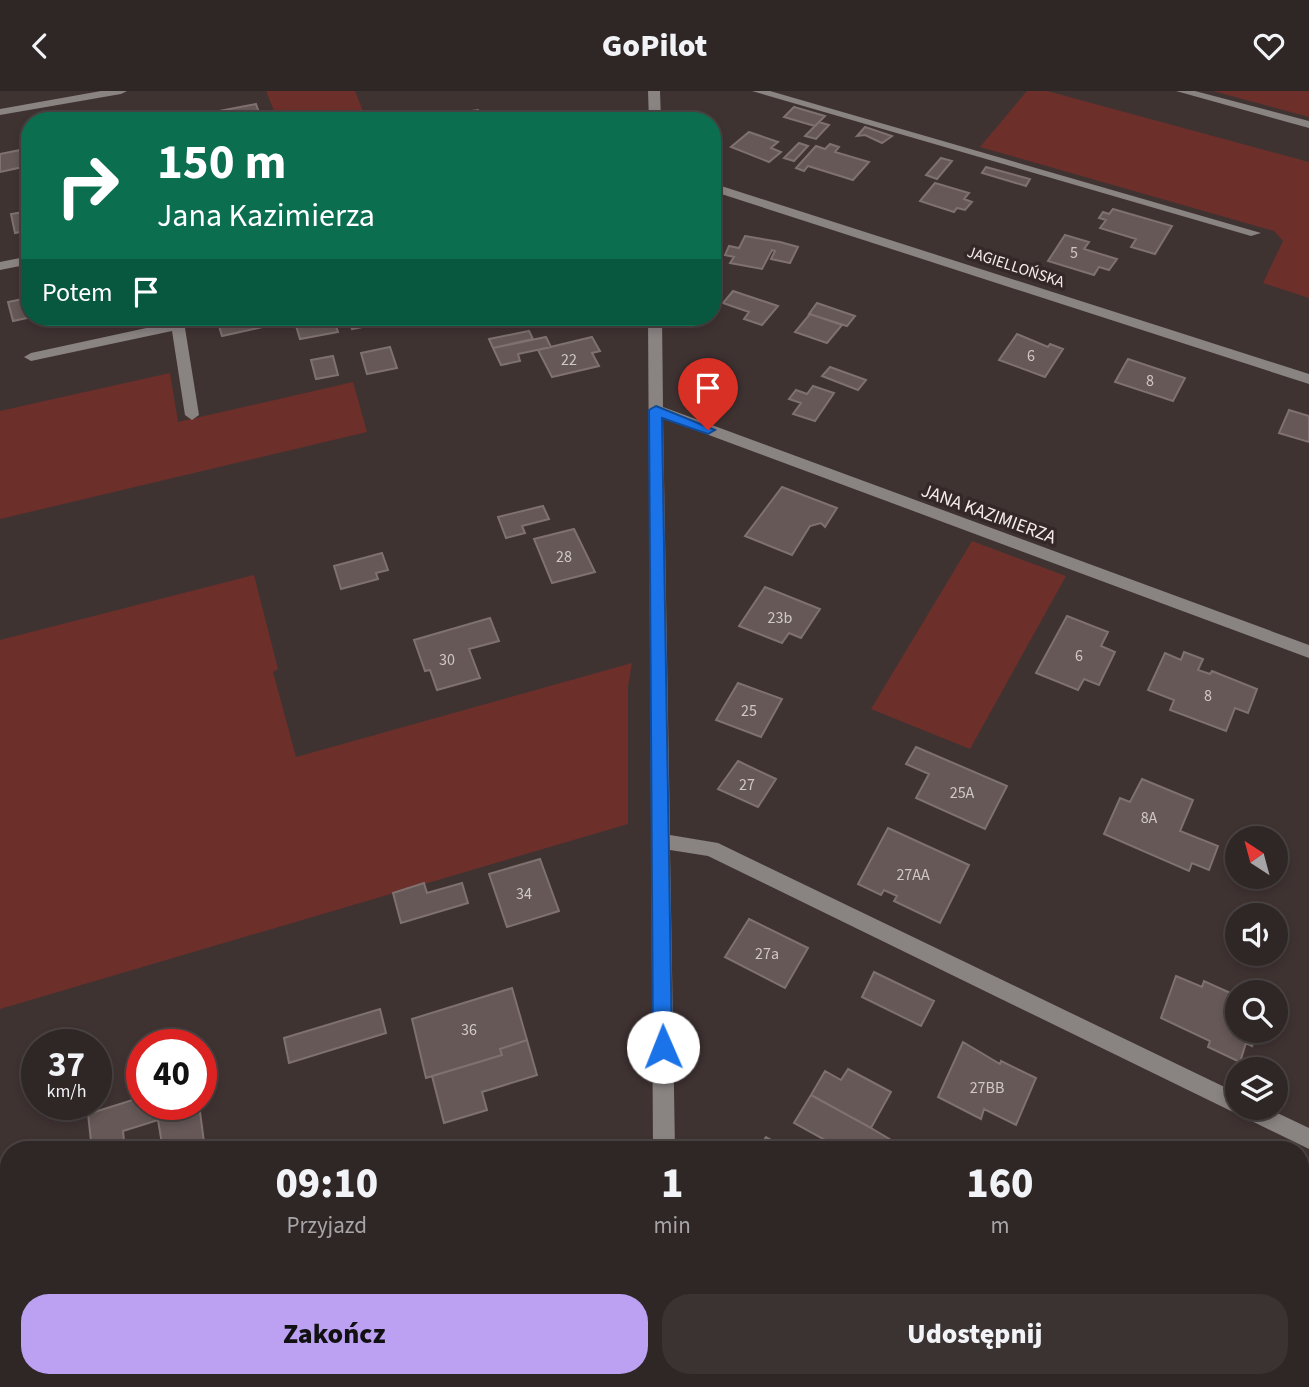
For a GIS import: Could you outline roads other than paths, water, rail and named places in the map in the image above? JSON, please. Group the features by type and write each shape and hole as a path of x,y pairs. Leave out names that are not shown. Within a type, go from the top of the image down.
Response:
{"street":[{"path":"0,112 121,91"},
{"path":"654,91 655,112"},
{"path":"758,91 1255,233"},
{"path":"1182,91 1309,125"},
{"name":"JAGIELLOŃSKA","path":"721,190 1309,379"},
{"path":"0,266 21,262"},
{"path":"31,357 172,326"},
{"path":"177,326 192,415"},
{"path":"655,326 664,1141"},
{"name":"JANA KAZIMIERZA","path":"656,410 1309,652"},
{"path":"660,841 711,849 1225,1098"},
{"path":"1270,1120 1309,1139"}]}
